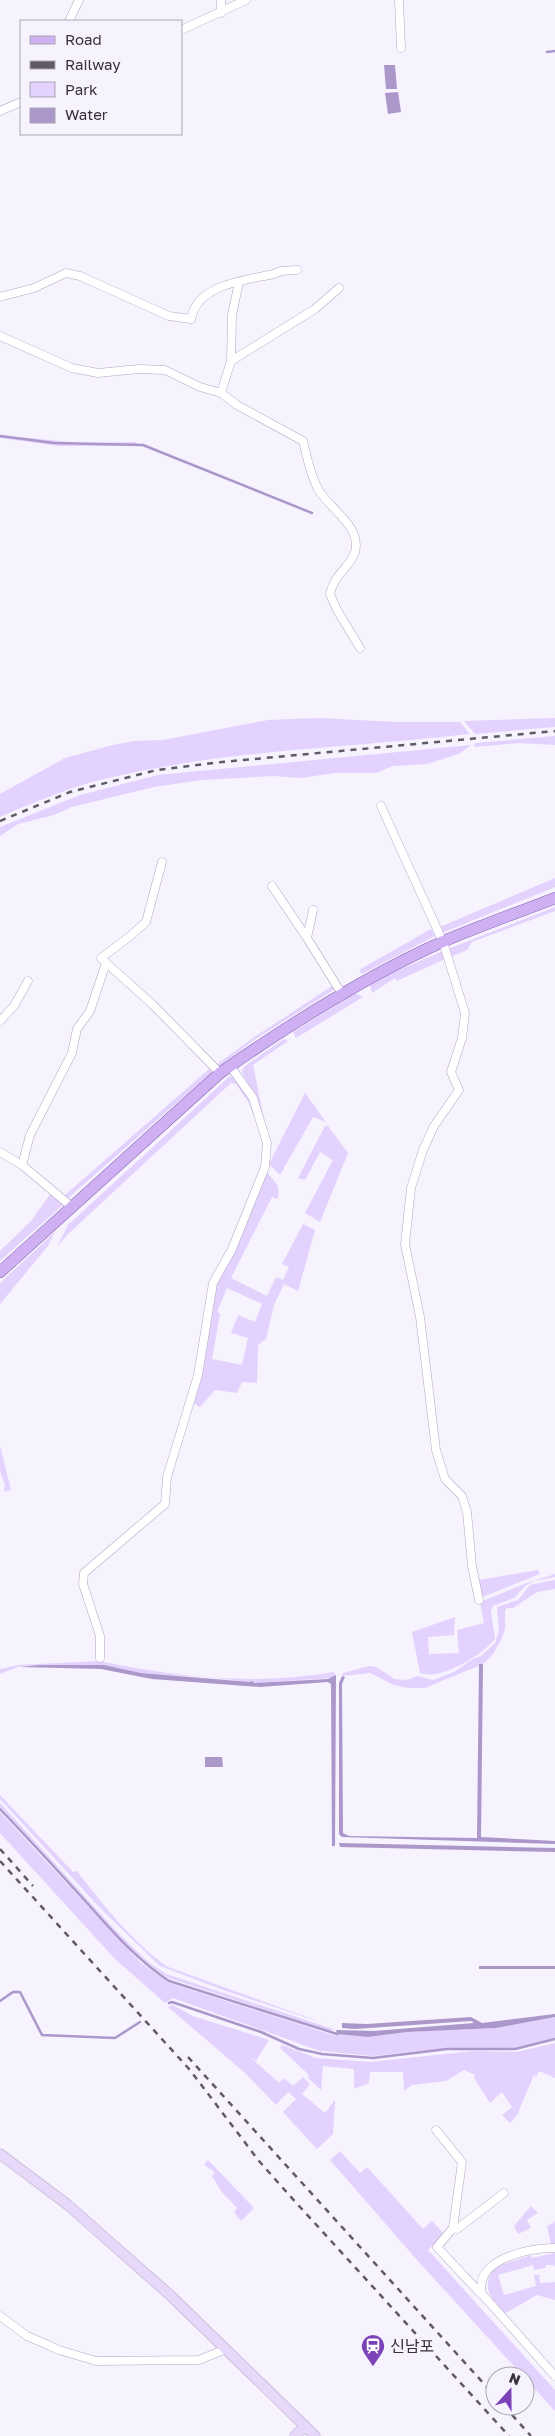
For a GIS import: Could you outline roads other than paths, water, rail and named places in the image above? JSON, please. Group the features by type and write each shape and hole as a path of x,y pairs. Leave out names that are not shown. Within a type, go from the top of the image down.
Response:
{"main road":[{"path":"0,1272 230,1066 342,994 443,942 555,898"},
{"path":"0,2154 68,2205 171,2296 315,2436"},
{"path":"295,2436 306,2426"}],"street":[{"path":"69,20 79,0"},
{"path":"221,0 221,13"},
{"path":"182,30 246,0"},
{"path":"399,0 401,48"},
{"path":"0,111 20,102"},
{"path":"0,297 34,288 66,273 80,276 169,316 191,319 198,301 226,285 281,271 297,270"},
{"path":"221,393 231,361 232,315 239,282"},
{"path":"231,361 316,309 339,288"},
{"path":"0,336 72,368 98,373 140,369 165,370 200,387 221,393 237,405 303,441 319,490 352,529 356,538 355,552 350,562 337,576 330,594 337,610 360,648"},
{"path":"381,806 443,942 465,1013 462,1038 451,1072 459,1090 434,1126 423,1150 411,1188 405,1244 420,1317 436,1450 445,1479 462,1496 467,1512 472,1566 479,1600"},
{"path":"162,862 146,922 101,958 153,1005 220,1073"},
{"path":"272,886 342,994"},
{"path":"307,938 313,910"},
{"path":"22,1165 30,1136 72,1053 77,1029 90,1011 106,963"},
{"path":"0,1021 14,1006 28,981"},
{"path":"100,1658 100,1636 84,1584 84,1573 165,1504 166,1477 198,1375 213,1283 232,1249 265,1167 267,1143 253,1098 230,1066"},
{"path":"0,1152 22,1165 72,1207"},
{"path":"436,2130 462,2162 453,2228 437,2247 555,2376"},
{"path":"453,2228 457,2229 504,2193"},
{"path":"482,2294 480,2285 483,2274 489,2266 504,2258 555,2248"},
{"path":"0,2316 34,2339 59,2350 96,2361 199,2360 226,2349"}],"water":[{"path":"384,65 395,65 397,89 386,89"},
{"path":"398,92 401,112 388,114 385,93"},
{"path":"479,1664 483,1664 481,1837 555,1841 555,1844 342,1837 339,1834 339,1683 342,1676 345,1677 342,1684 343,1833 349,1836 477,1838"},
{"path":"40,1665 104,1665 141,1673 253,1681 254,1683 328,1679 336,1675 335,1846 332,1846 331,1684 328,1682 260,1687 152,1679 101,1669 19,1667"},
{"path":"205,1757 222,1757 223,1767 205,1767"},
{"path":"339,1843 555,1848 555,1852 340,1847"},
{"path":"479,1966 555,1966 555,1969 479,1969"},
{"path":"555,2014 555,2017 496,2028 407,2032 368,2037 337,2034 336,2030 374,2031 474,2023 471,2021 355,2029 342,2028 342,2023 367,2024 471,2017 482,2023"}],"waterway":[{"path":"547,52 555,51"},
{"path":"0,436 54,443 143,445 312,513"},
{"path":"0,1809 126,1945 157,1973 169,1981 337,2034"},
{"path":"0,2001 13,1992 20,1992 42,2035 115,2038 140,2022"},
{"path":"169,2003 172,2002 261,2032 299,2049 322,2054 373,2058 447,2049 515,2049 555,2039"}],"railway":[{"path":"0,821 70,792 157,770 222,762 555,731"},
{"path":"0,1849 33,1886"},
{"path":"0,1861 190,2070 259,2161 509,2436"},
{"path":"188,2057 485,2385"},
{"path":"513,2416 531,2436"}],"place":[{"name":"신남포","path":"373,2367"}]}
